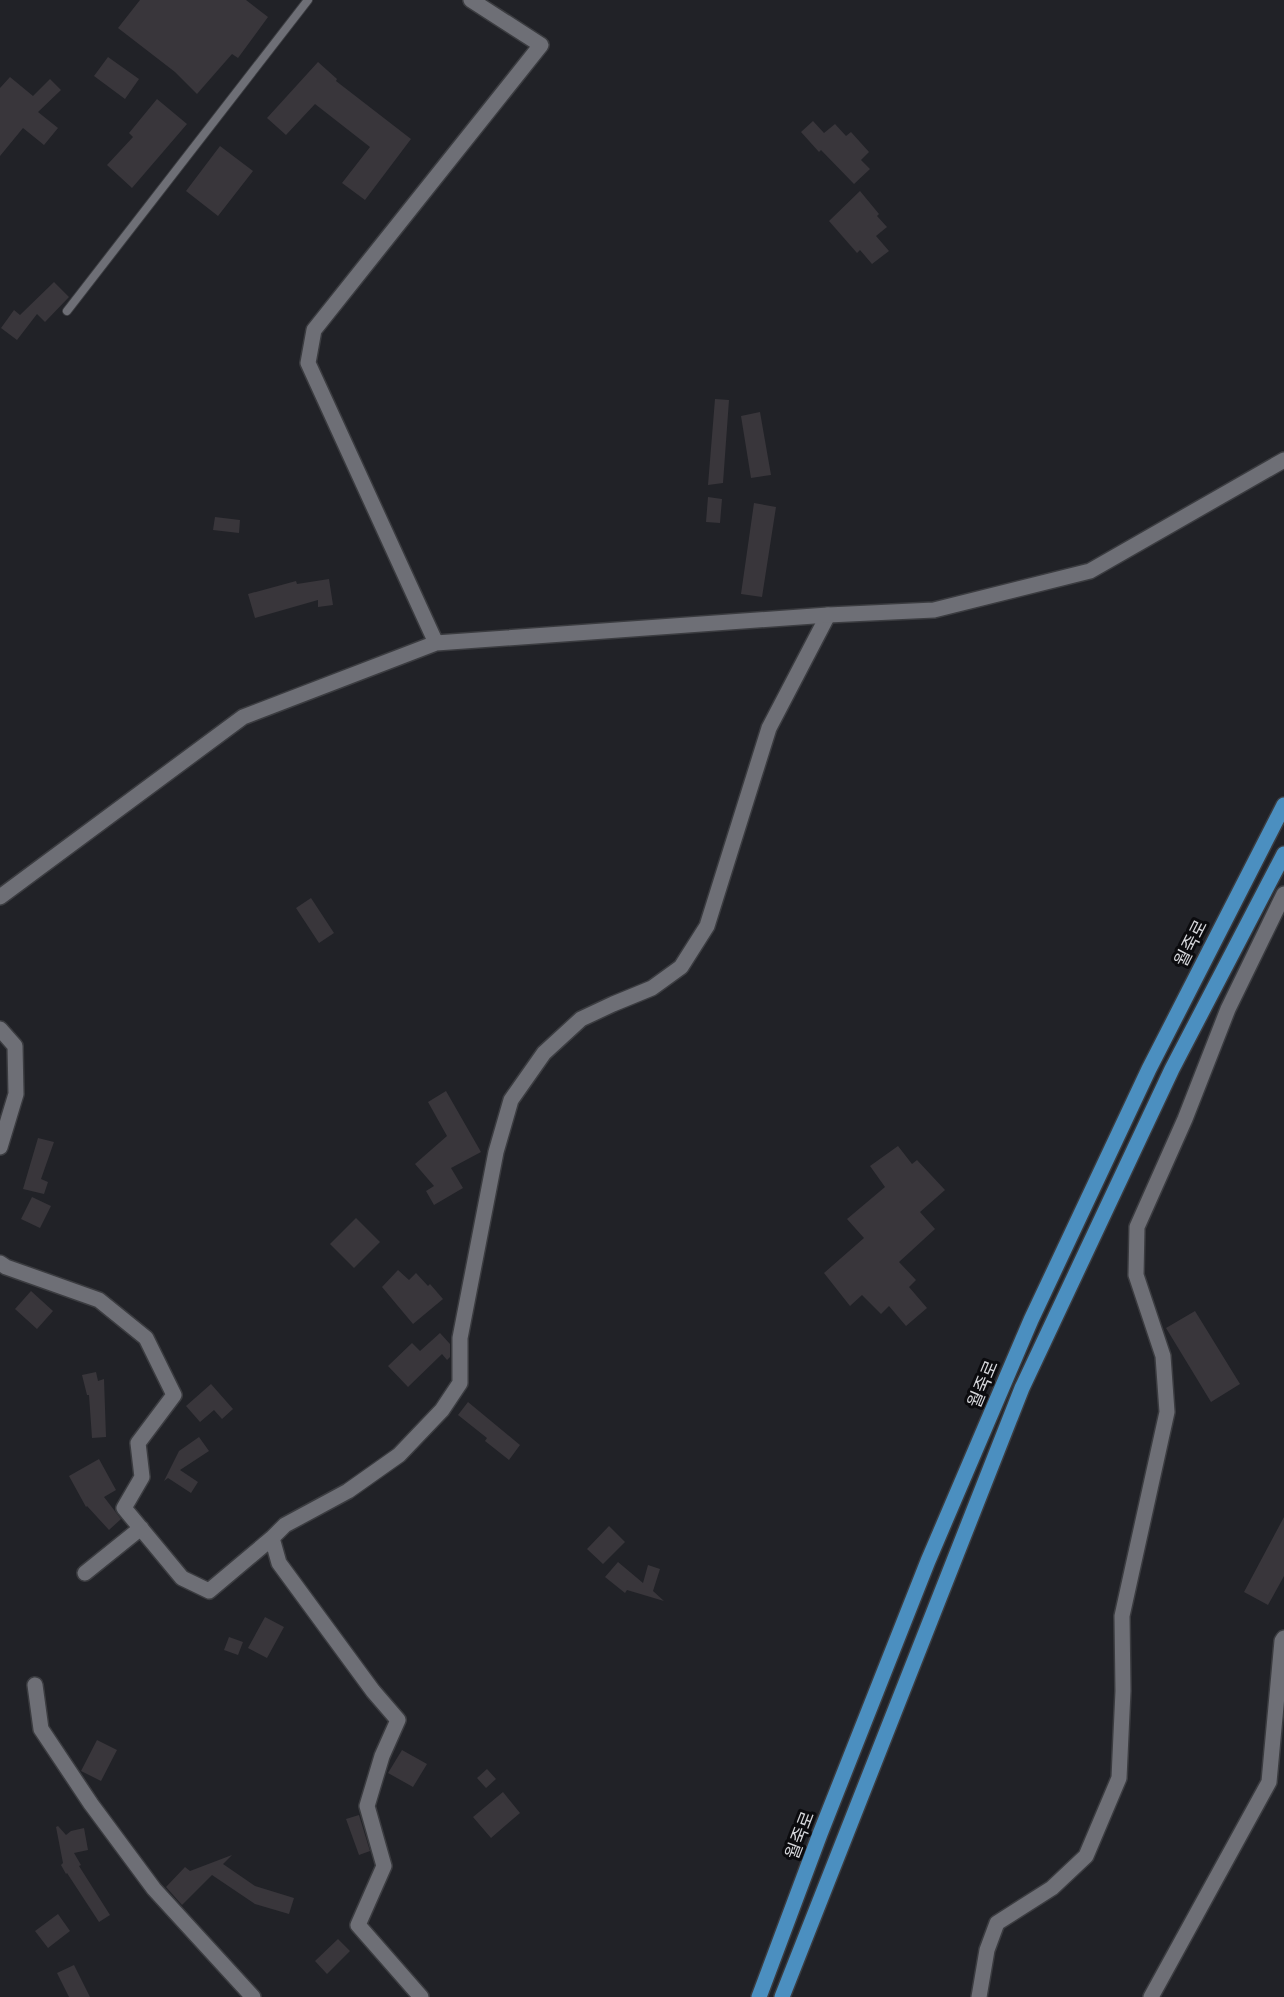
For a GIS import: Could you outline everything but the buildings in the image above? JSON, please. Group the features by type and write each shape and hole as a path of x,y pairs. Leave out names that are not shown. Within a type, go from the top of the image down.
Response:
{"main road":[{"name":"월죽로","path":"759,1997 820,1834 928,1561 1031,1320 1149,1069 1284,805"},
{"path":"782,1997 1022,1388 1172,1069 1284,854"}],"street":[{"path":"436,643 308,363 314,330 542,45 471,0"},
{"path":"0,897 243,717 436,643 828,615 934,610 1090,571 1284,460"},
{"path":"0,1263 99,1300 146,1338 174,1395 138,1443 142,1477 124,1508 182,1578 209,1591 285,1525 348,1491 399,1455 442,1410 460,1383 460,1338 496,1152 511,1101 544,1053 580,1019 652,988 681,967 707,926 769,728 828,615"},
{"path":"979,1997 987,1950 997,1923 1052,1888 1086,1856 1119,1778 1123,1691 1122,1616 1167,1412 1162,1356 1136,1275 1137,1227 1185,1119 1228,1009 1284,894"},
{"path":"0,1029 15,1046 16,1094 0,1147"},
{"path":"85,1574 141,1528"},
{"path":"272,1538 279,1563 398,1720 382,1756 368,1806 384,1866 357,1924 421,1997"},
{"path":"1151,1997 1269,1782 1284,1638"},
{"path":"35,1685 41,1729 91,1804 154,1889 253,1997"}],"lane":[{"path":"67,311 308,0"}]}
